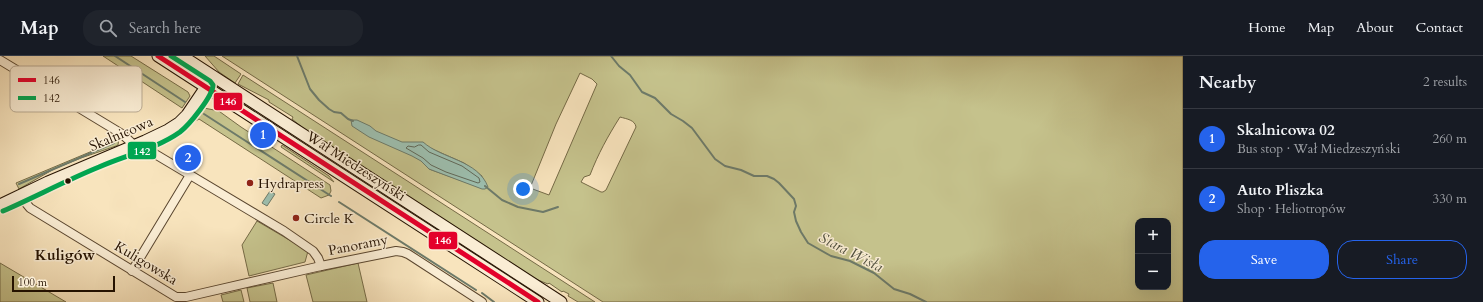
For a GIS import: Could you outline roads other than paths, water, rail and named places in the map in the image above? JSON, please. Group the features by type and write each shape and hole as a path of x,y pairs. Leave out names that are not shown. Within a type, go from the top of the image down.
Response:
{"main road":[{"name":"Wał Miedzeszyński","path":"158,56 538,302"},
{"name":"Wał Miedzeszyński","path":"182,56 561,302"},
{"name":"Skalnicowa","path":"0,205 76,169 140,144 168,130 179,123 192,108 213,76"}],"street":[{"path":"0,60 10,66"},
{"path":"86,112 310,248 317,255 321,266"},
{"path":"132,271 190,175"},
{"name":"Kuligowska","path":"20,196 30,208 176,297 186,297 321,266"},
{"name":"Panoramy","path":"321,266 393,251 403,252 482,302"}],"water":[{"path":"351,120 357,120 370,126 376,131 402,142 423,142 431,148 468,165 483,178 488,187 482,189 429,169 421,161 412,156 369,137 352,126"},
{"path":"270,191 275,194 267,206 262,203"}],"waterway":[{"path":"115,56 130,66"},
{"path":"297,56 310,89 319,100 329,109 334,112 341,113 353,121"},
{"name":"Stara Wisła","path":"611,56 619,66 630,75 642,92 655,98 671,114 692,128 715,159 725,166 741,170 754,176 767,176 779,183 794,199 796,206 794,212 796,221 808,243 831,256 850,261 874,273 894,289 910,294 926,302"},
{"path":"142,74 185,102"},
{"path":"204,114 331,196"},
{"path":"19,184 114,143"},
{"path":"485,186 502,200 518,207 543,212 558,207"},
{"path":"339,202 476,290"},
{"path":"482,293 494,302"}],"place":[{"name":"Skalnicowa 02","path":"263,135"},
{"name":"Auto Pliszka","path":"188,158"},
{"name":"Hydrapress","path":"250,183"},
{"name":"Circle K","path":"296,218"}],"district":[{"name":"Kuligów","path":"65,255"}]}
